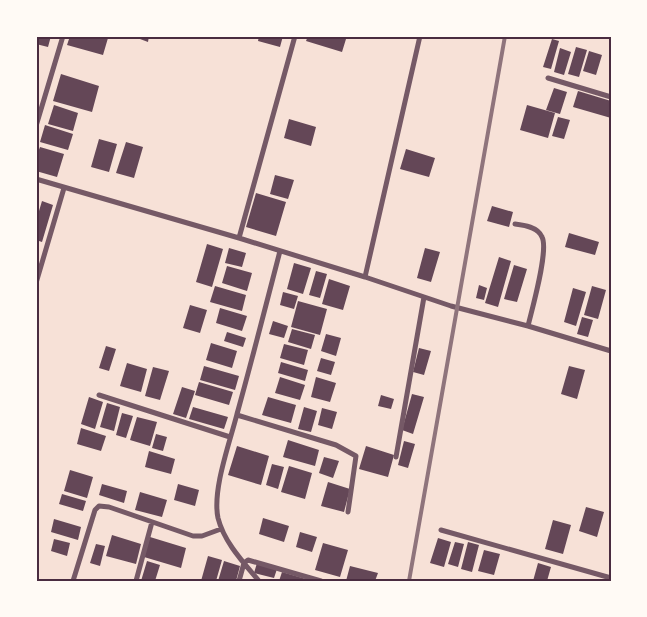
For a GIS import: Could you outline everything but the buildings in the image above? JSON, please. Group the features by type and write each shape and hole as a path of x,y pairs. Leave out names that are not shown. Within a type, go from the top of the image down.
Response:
{"street":[{"path":"36,126 62,36"},
{"path":"238,238 295,36"},
{"path":"365,277 420,36"},
{"path":"548,78 611,97"},
{"path":"36,179 238,238 451,306 528,326 611,351"},
{"path":"36,283 64,188"},
{"path":"515,224 522,224 534,229 542,234 544,240 543,259 528,326"},
{"path":"259,581 221,529 216,506 230,437 280,251"},
{"path":"396,457 424,297"},
{"path":"99,395 230,437"},
{"path":"237,415 336,445 356,456 348,512"},
{"path":"73,581 95,510 98,506 103,505 193,536 202,536 221,529"},
{"path":"136,581 152,522"},
{"path":"441,530 611,578"},
{"path":"239,581 244,563 248,560 322,581"}],"railway":[{"path":"409,581 505,36"}]}
